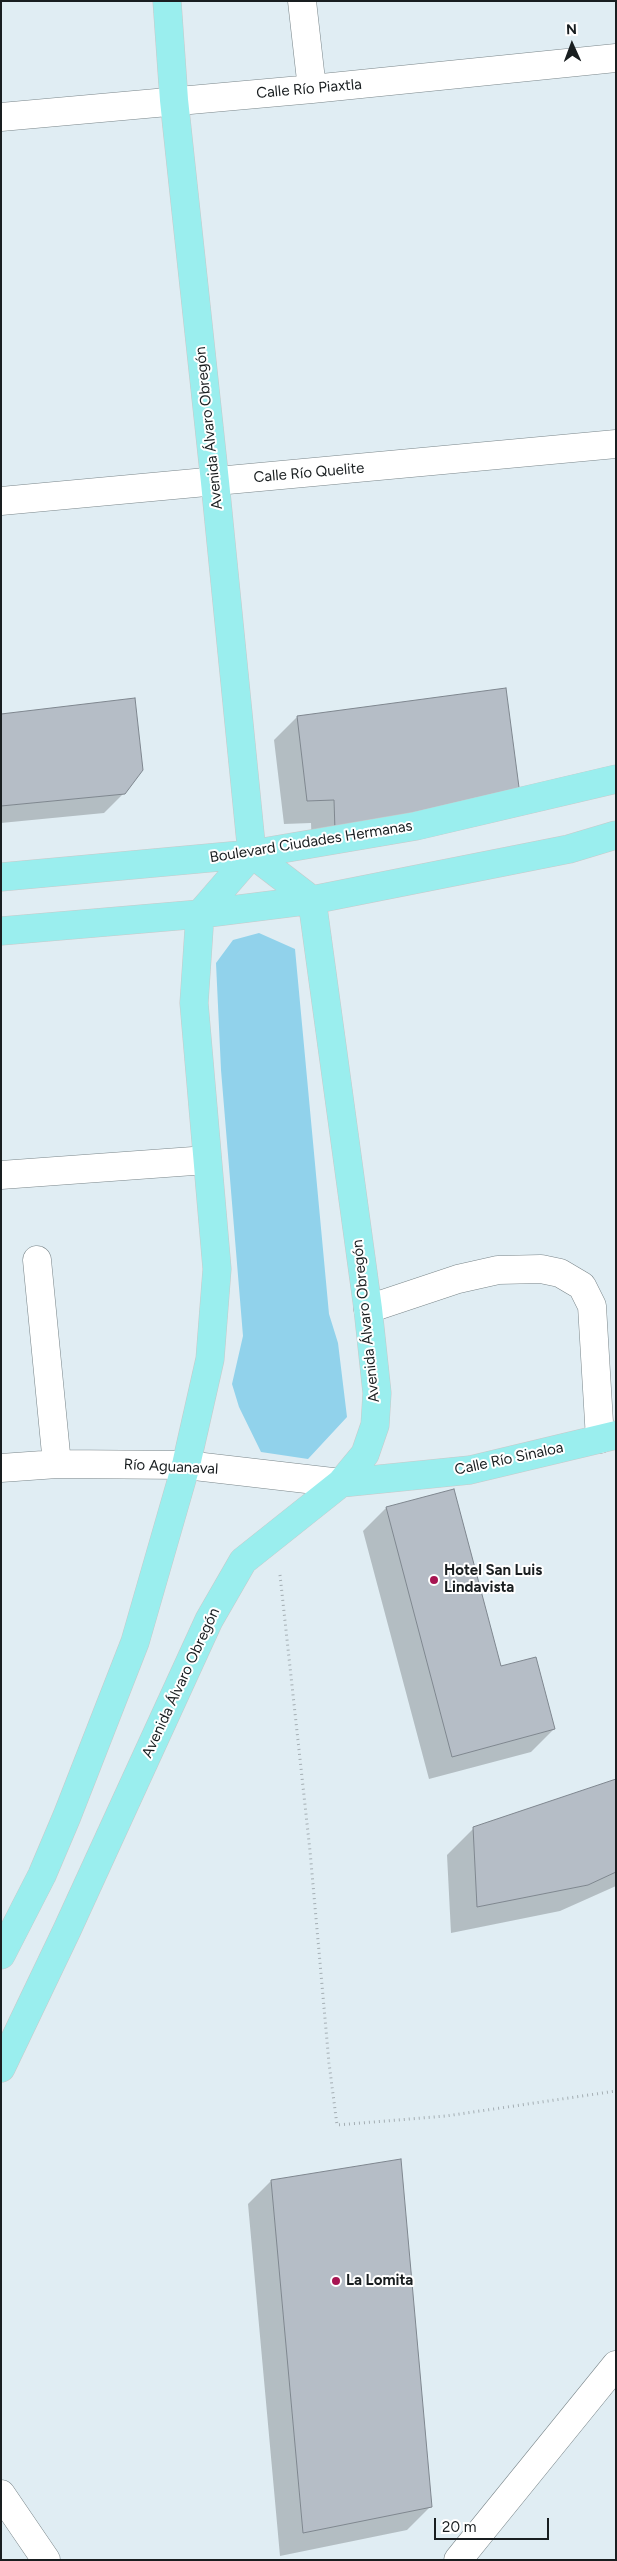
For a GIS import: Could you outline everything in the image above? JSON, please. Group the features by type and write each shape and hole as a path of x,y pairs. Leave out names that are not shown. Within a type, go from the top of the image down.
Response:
{"main road":[{"name":"Avenida Álvaro Obregón","path":"168,1 174,100 252,854"},
{"name":"Boulevard Ciudades Hermanas","path":"1,877 252,854 416,826 616,779"},
{"path":"1,931 200,914 312,900 569,850 616,835"},
{"path":"1,1955 42,1875 135,1642 186,1465 210,1358 217,1269 194,1003 200,914 252,854 312,900"},
{"name":"Avenida Álvaro Obregón","path":"1,2068 56,1955 209,1620 242,1561 341,1483 365,1454 375,1425 377,1393 368,1309 312,900"},
{"name":"Calle Río Sinaloa","path":"341,1483 470,1470 608,1437"}],"street":[{"path":"302,1 312,89"},
{"name":"Calle Río Piaxtla","path":"1,117 312,89 616,58"},
{"name":"Calle Río Quelite","path":"1,501 616,444"},
{"path":"1,1175 207,1160"},
{"path":"37,1260 58,1464"},
{"path":"368,1309 458,1279 498,1270 540,1270 560,1273 582,1286 592,1306 608,1437"},
{"name":"Río Aguanaval","path":"1,1468 58,1464 186,1465 341,1483"},
{"path":"458,2560 616,2365"},
{"path":"1,2494 46,2560"}],"path":[{"path":"275,1536 310,1851 328,2063 336,2125 446,2116 616,2091"}],"shaded area":[{"path":"259,933 295,949 329,1314 338,1343 347,1417 308,1459 261,1452 239,1407 232,1384 243,1336 221,1070 216,963 233,940"}],"building":[{"path":"506,688 520,795 335,831 334,800 307,801 297,716"},
{"path":"135,698 143,770 125,794 1,806 1,714"},
{"path":"454,1489 501,1666 536,1657 555,1729 452,1757 386,1507"},
{"path":"616,1779 616,1872 588,1885 477,1907 473,1827"},
{"path":"401,2159 432,2507 303,2533 271,2180"}],"place":[{"name":"Hotel San Luis Lindavista","path":"434,1580"},
{"name":"La Lomita","path":"336,2281"}]}
